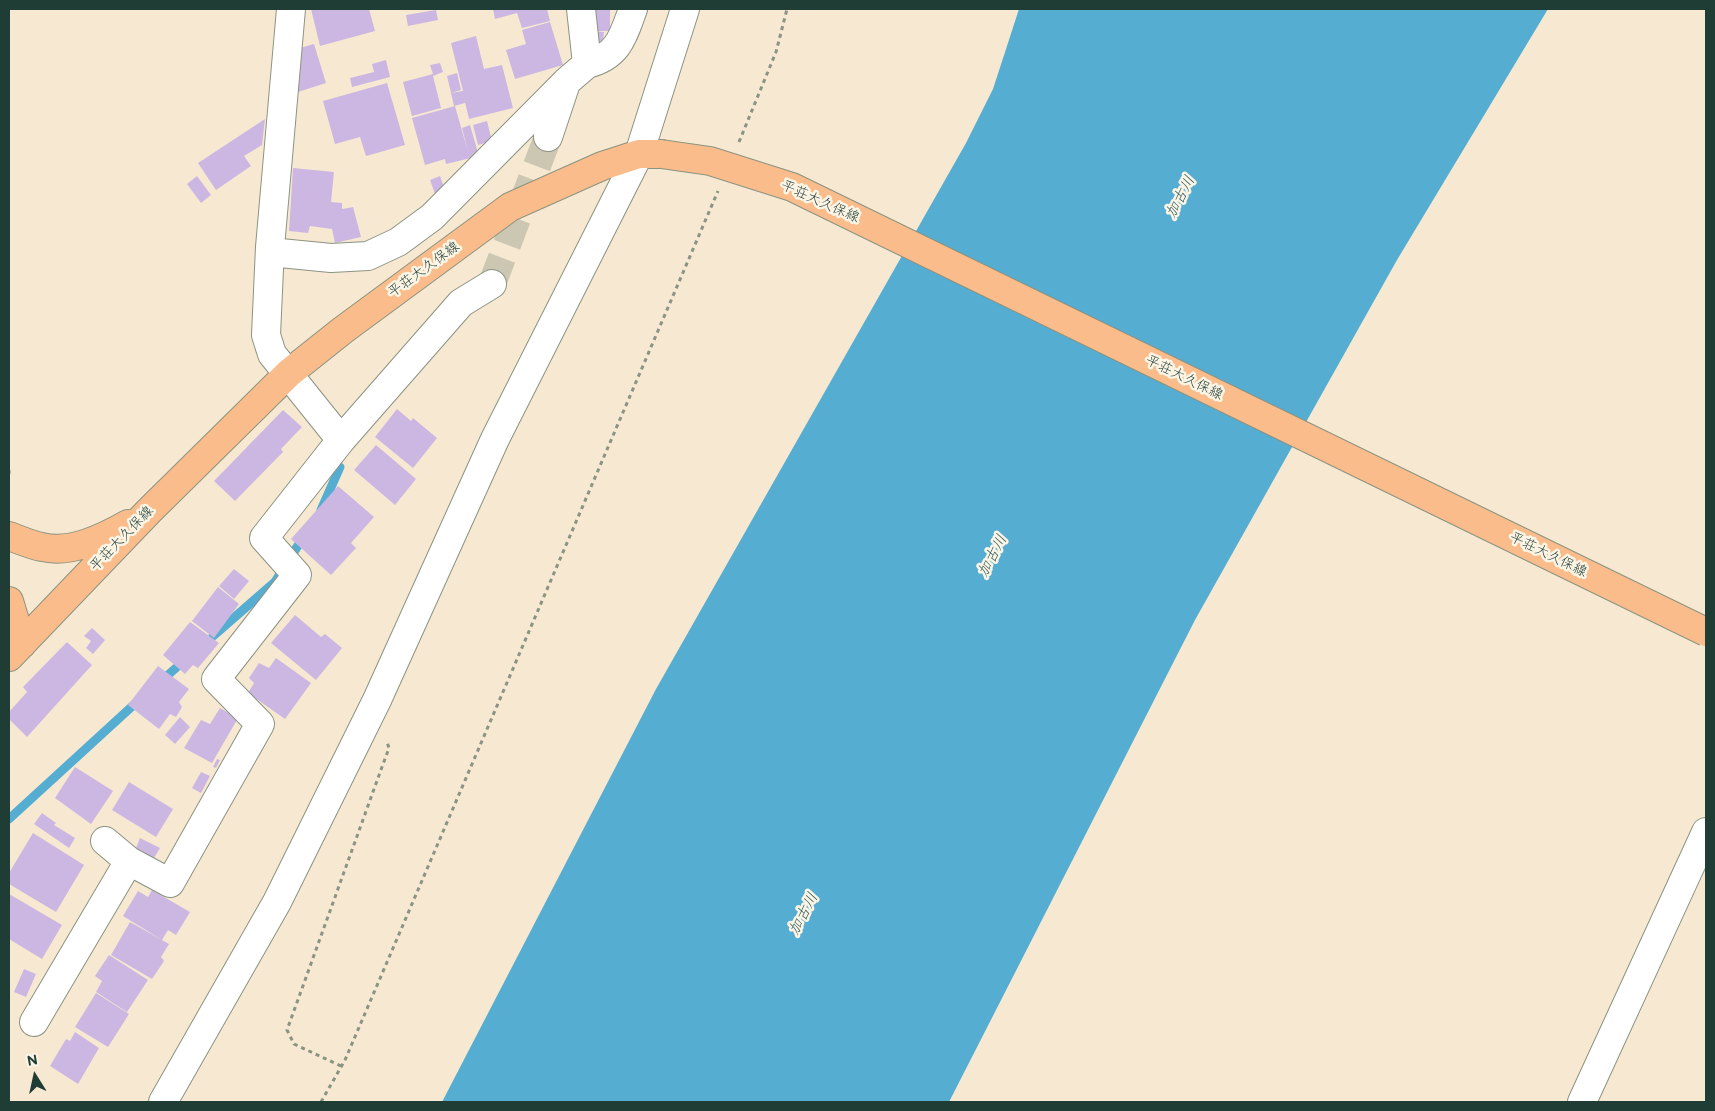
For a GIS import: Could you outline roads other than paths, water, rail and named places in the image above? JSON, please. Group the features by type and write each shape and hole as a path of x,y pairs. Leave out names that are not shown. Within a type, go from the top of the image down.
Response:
{"main road":[{"name":"平荘大久保線","path":"15,650 149,511 289,373 342,330 510,207 578,176 650,154 710,161 792,187 1706,632"},
{"path":"9,536 43,548 59,549 76,546 110,533 149,511"},
{"path":"9,601 15,650"}],"street":[{"path":"291,9 270,252 266,335 272,354 341,440"},
{"path":"581,9 588,64"},
{"path":"270,252 331,258 368,256 398,242 432,217 566,82 588,64 600,61 615,50 633,9"},
{"path":"163,1102 277,902 377,700 495,439 650,154 685,9"},
{"path":"548,137 566,82"},
{"path":"105,841 129,861 170,883 260,724 216,679 297,576 264,538 341,440 461,303 492,284"},
{"path":"1582,1102 1706,832"},
{"path":"34,1022 129,861"}],"water":[{"name":"加古川","path":"1019,9 1548,9 1397,260 1195,620 949,1102 442,1102 656,689 966,143 993,89"}],"waterway":[{"path":"321,510 340,467"},
{"path":"213,636 275,582 304,536"},
{"path":"160,682 186,659"},
{"path":"9,819 139,700"}],"tunnel":[{"path":"492,284 548,137"}]}
